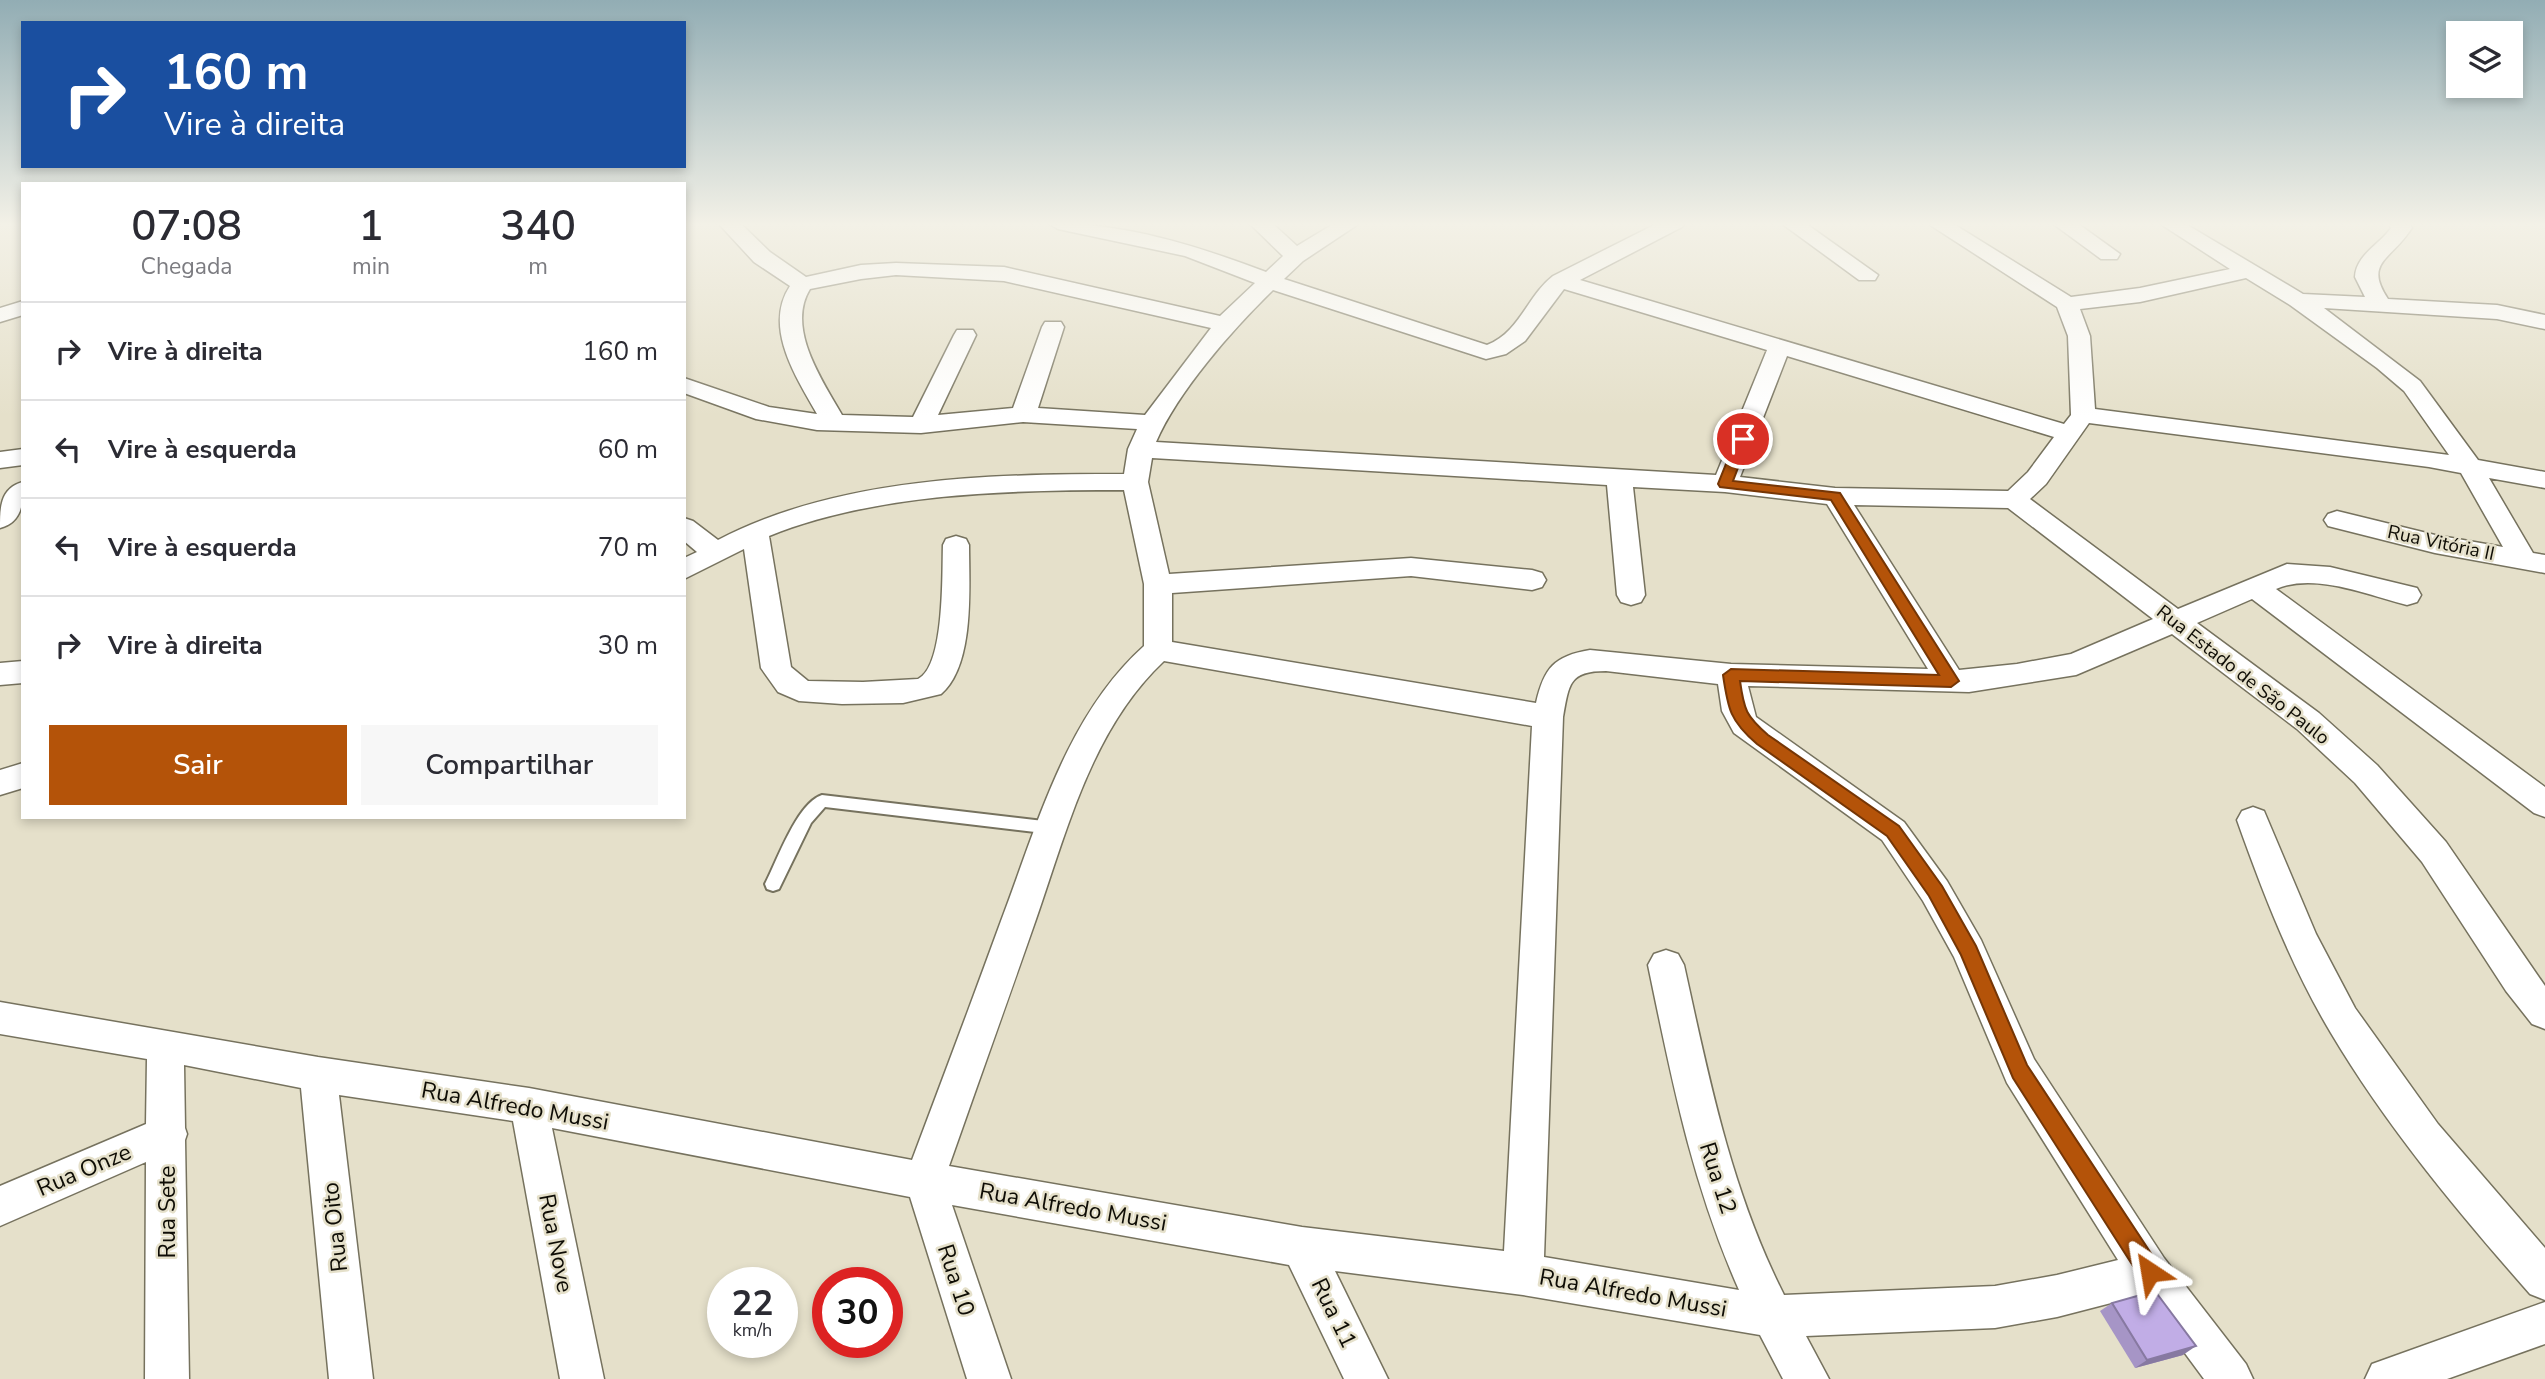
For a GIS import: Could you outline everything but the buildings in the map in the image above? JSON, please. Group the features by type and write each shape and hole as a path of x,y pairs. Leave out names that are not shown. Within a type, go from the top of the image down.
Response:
{"street":[{"path":"800,287 791,303 791,326 806,368 833,422"},
{"path":"1063,287 1225,324"},
{"path":"924,1181 1052,828 1086,747 1111,700 1134,672 1158,650 1158,584 1135,481 1147,436 1225,324 1262,287"},
{"path":"1288,287 1486,352 1500,350 1513,342 1553,287"},
{"path":"1582,287 1779,348 2077,424 2469,465 2545,480"},
{"path":"686,386 765,414 790,419 921,425 1023,415 1076,416 1147,436 1619,478 1725,484 1835,496 2014,500 2037,478 2077,424 2079,336 2067,304 2040,287"},
{"path":"2067,304 2140,295 2174,287"},
{"path":"2275,287 2400,375 2433,413 2535,562"},
{"path":"2368,287 2379,303"},
{"path":"2295,299 2497,312 2545,322"},
{"path":"0,315 21,309"},
{"path":"1023,415 1053,327"},
{"path":"921,425 965,335"},
{"path":"1725,484 1779,348"},
{"path":"0,460 21,457"},
{"path":"1619,478 1630,595"},
{"path":"686,569 755,532 782,521 905,494 1021,482 1135,481"},
{"path":"0,519 21,493"},
{"path":"1835,496 1951,681"},
{"name":"Rua Estado de São Paulo","path":"2014,500 2308,721 2366,774 2434,852 2519,980 2545,1013"},
{"name":"Rua Vitória II","path":"2337,520 2435,544 2535,562"},
{"path":"686,529 716,553"},
{"path":"755,532 776,668 783,680 799,690 821,692 914,691 929,688 941,676 951,636 956,545"},
{"path":"1158,584 1411,567 1532,580"},
{"path":"1523,1274 1548,718 1554,686 1561,672 1570,663 1585,659 1643,662 1731,675 1951,681 2017,675 2076,664 2287,573 2330,576 2407,595"},
{"path":"2254,587 2545,804"},
{"path":"1158,650 1309,674 1548,718"},
{"path":"0,674 21,672"},
{"path":"1731,675 1737,711 1745,725 1893,831 1928,880 1969,951 2020,1071 2150,1272 2231,1379"},
{"path":"0,783 21,776"},
{"path":"2253,820 2270,870 2294,922 2320,977 2358,1045 2474,1200 2545,1279"},
{"name":"Rua 12","path":"1666,965 1703,1131 1727,1210 1771,1316 1807,1379"},
{"name":"Rua Alfredo Mussi","path":"0,1018 318,1074 529,1106 924,1181 1302,1247 1523,1274 1771,1316 1995,1307 2057,1296 2150,1272"},
{"name":"Rua Sete","path":"165,1045 168,1134 167,1379"},
{"name":"Rua Oito","path":"318,1074 351,1379"},
{"name":"Rua Nove","path":"529,1106 582,1379"},
{"name":"Rua Onze","path":"0,1206 168,1134"},
{"name":"Rua 10","path":"924,1181 989,1379"},
{"name":"Rua 11","path":"1302,1247 1366,1379"},
{"path":"2387,1379 2545,1323"}],"lane":[{"path":"773,884 805,818 822,801 1052,828"}],"route":[{"path":"1743,439 1725,484 1835,496 1951,681 1731,675 1737,711 1745,725 1762,740 1858,804 1893,831 1936,891 1969,951 2020,1071 2150,1272"}]}
